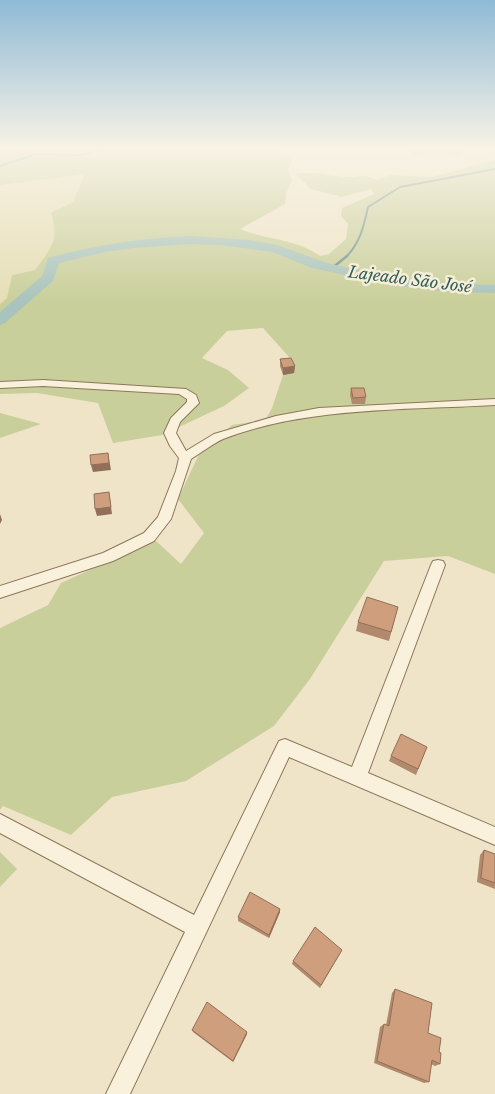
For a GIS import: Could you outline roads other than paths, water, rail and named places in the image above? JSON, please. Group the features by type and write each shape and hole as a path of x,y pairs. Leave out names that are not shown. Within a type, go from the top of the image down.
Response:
{"street":[{"path":"0,384 43,384 182,391 192,397 193,403 175,422 170,433 176,446 185,457"},
{"path":"0,592 108,557 149,537 164,519 182,471 185,457 218,437 276,420 319,412 495,402"},
{"path":"357,778 438,565"},
{"path":"118,1094 285,747 495,836"},
{"path":"0,823 198,928"}],"waterway":[{"path":"347,256 358,240 368,207 379,200"},
{"name":"Lajeado São José","path":"0,320 48,278 53,261 105,248 162,241 191,240 248,243 278,249 326,267 382,279 447,288 495,289"},
{"path":"331,269 347,256"}]}
